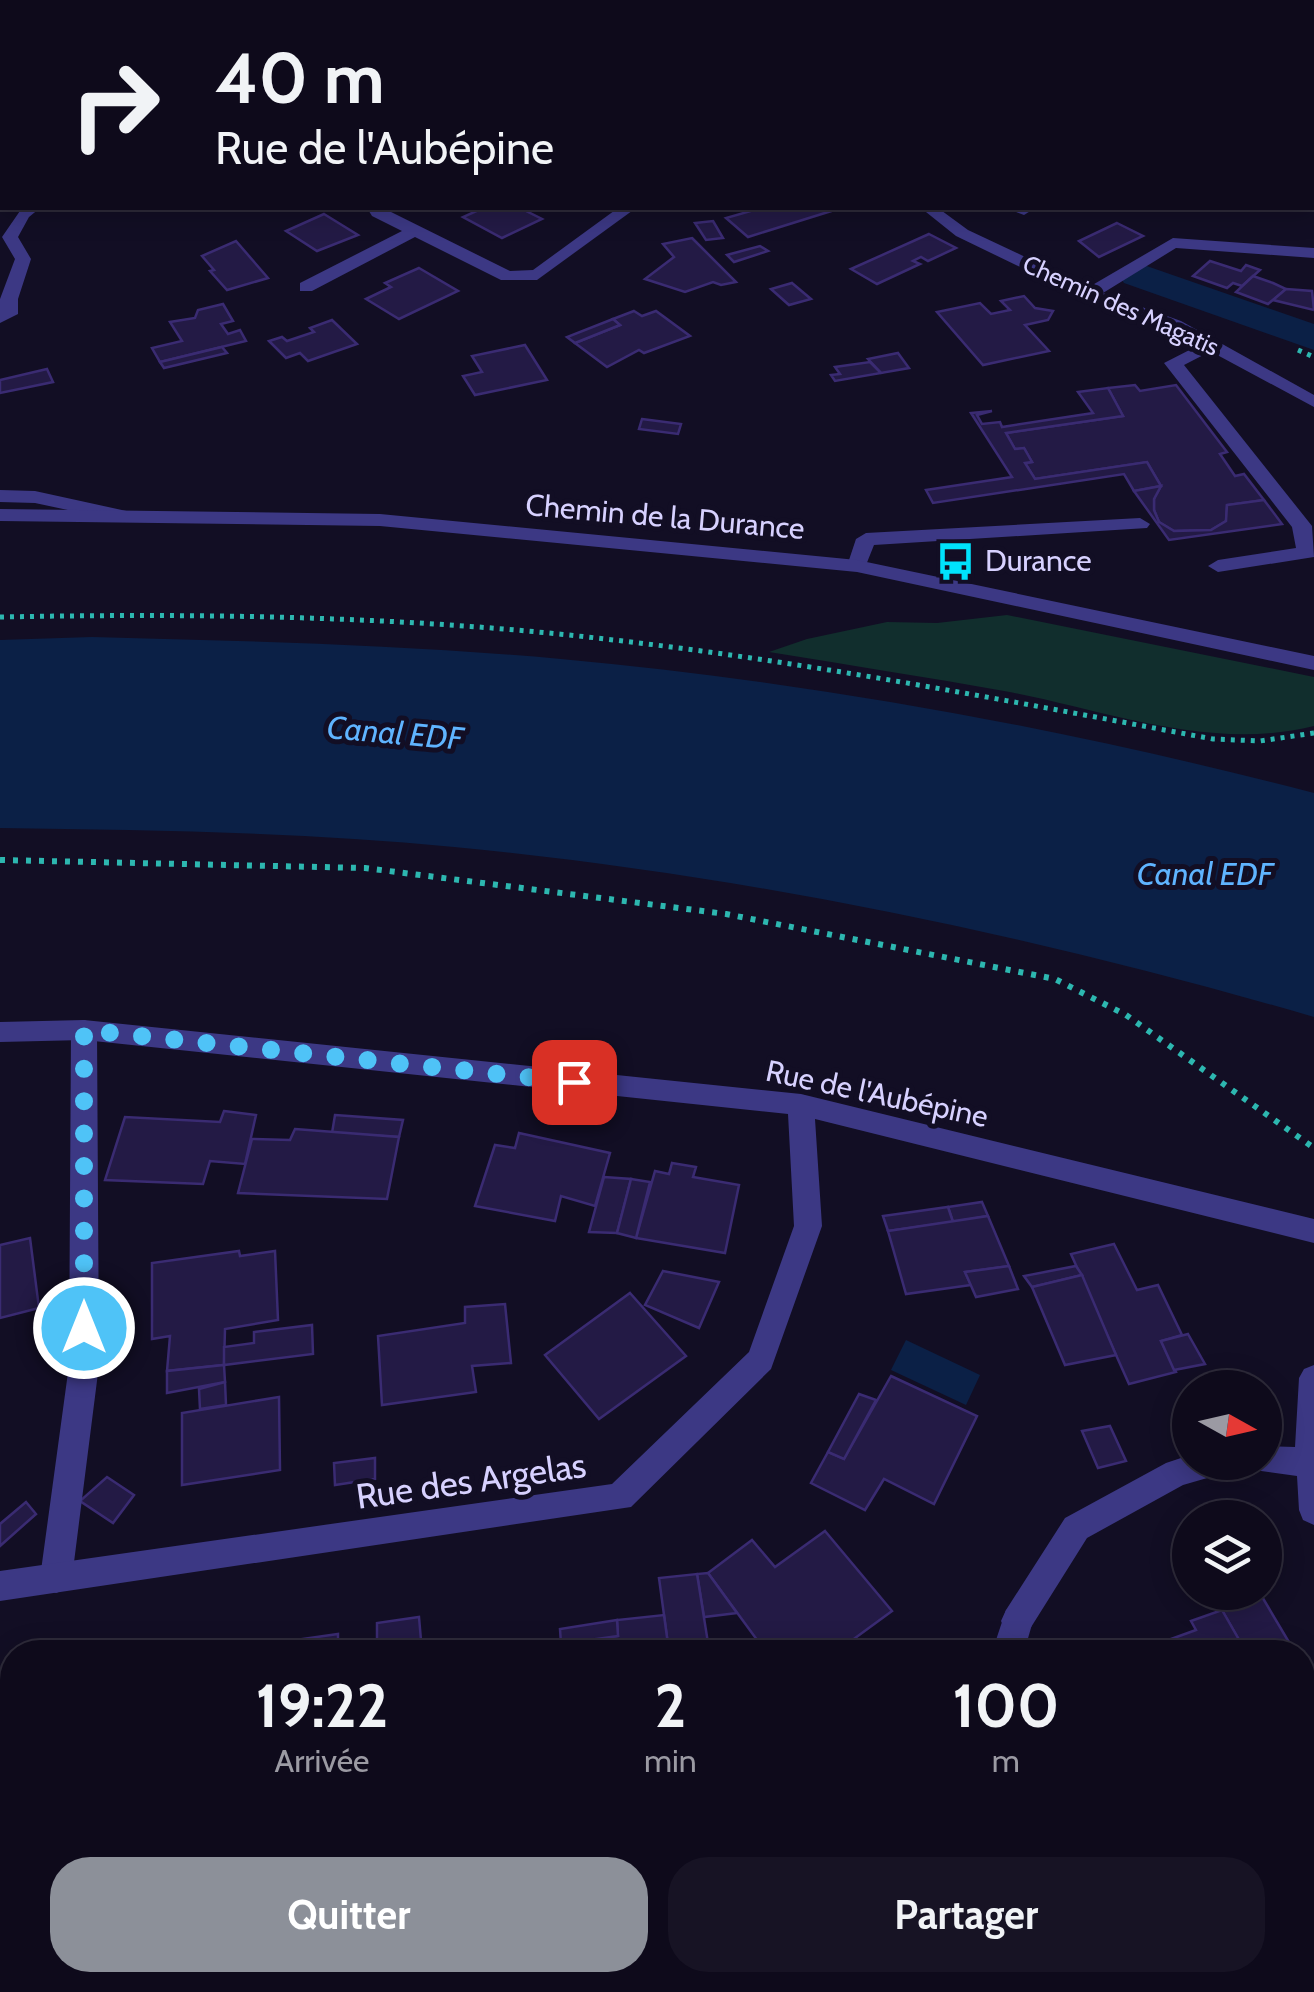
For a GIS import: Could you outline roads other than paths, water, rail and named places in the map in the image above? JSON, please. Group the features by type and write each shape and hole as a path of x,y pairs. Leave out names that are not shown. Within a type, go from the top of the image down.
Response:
{"street":[{"path":"0,318 10,314 9,299 23,259 10,237 22,214 29,210"},
{"path":"376,210 507,276 537,275 625,210"},
{"name":"Chemin des Magatis","path":"932,210 962,233 1090,294 1175,325 1314,402"},
{"path":"306,287 416,232"},
{"path":"1090,294 1172,243 1314,252"},
{"path":"1211,344 1173,363 1302,526 1307,553 1218,566"},
{"path":"0,496 35,498 124,516"},
{"name":"Chemin de la Durance","path":"0,515 380,520 857,566 1314,663"},
{"path":"857,566 866,538 1140,524"},
{"path":"56,1578 84,1365 84,1030"},
{"name":"Rue de l'Aubépine","path":"0,1032 84,1030 801,1106 1314,1231"},
{"name":"Rue des Argelas","path":"0,1586 620,1497 761,1360 808,1226 801,1106"},
{"path":"1314,1378 1309,1422 1314,1510"},
{"path":"1282,1461 1310,1462"},
{"path":"1012,1637 1076,1528 1172,1476"}],"water":[{"name":"Canal EDF","path":"92,637 444,650 751,681 1035,729 1314,793 1314,1017 995,935 780,891 672,874 454,847 341,838 0,828 0,640"},
{"path":"906,1340 980,1375 966,1405 891,1370"}],"waterway":[{"path":"1138,275 1314,338"}],"place":[{"name":"Durance","path":"955,561"}]}
